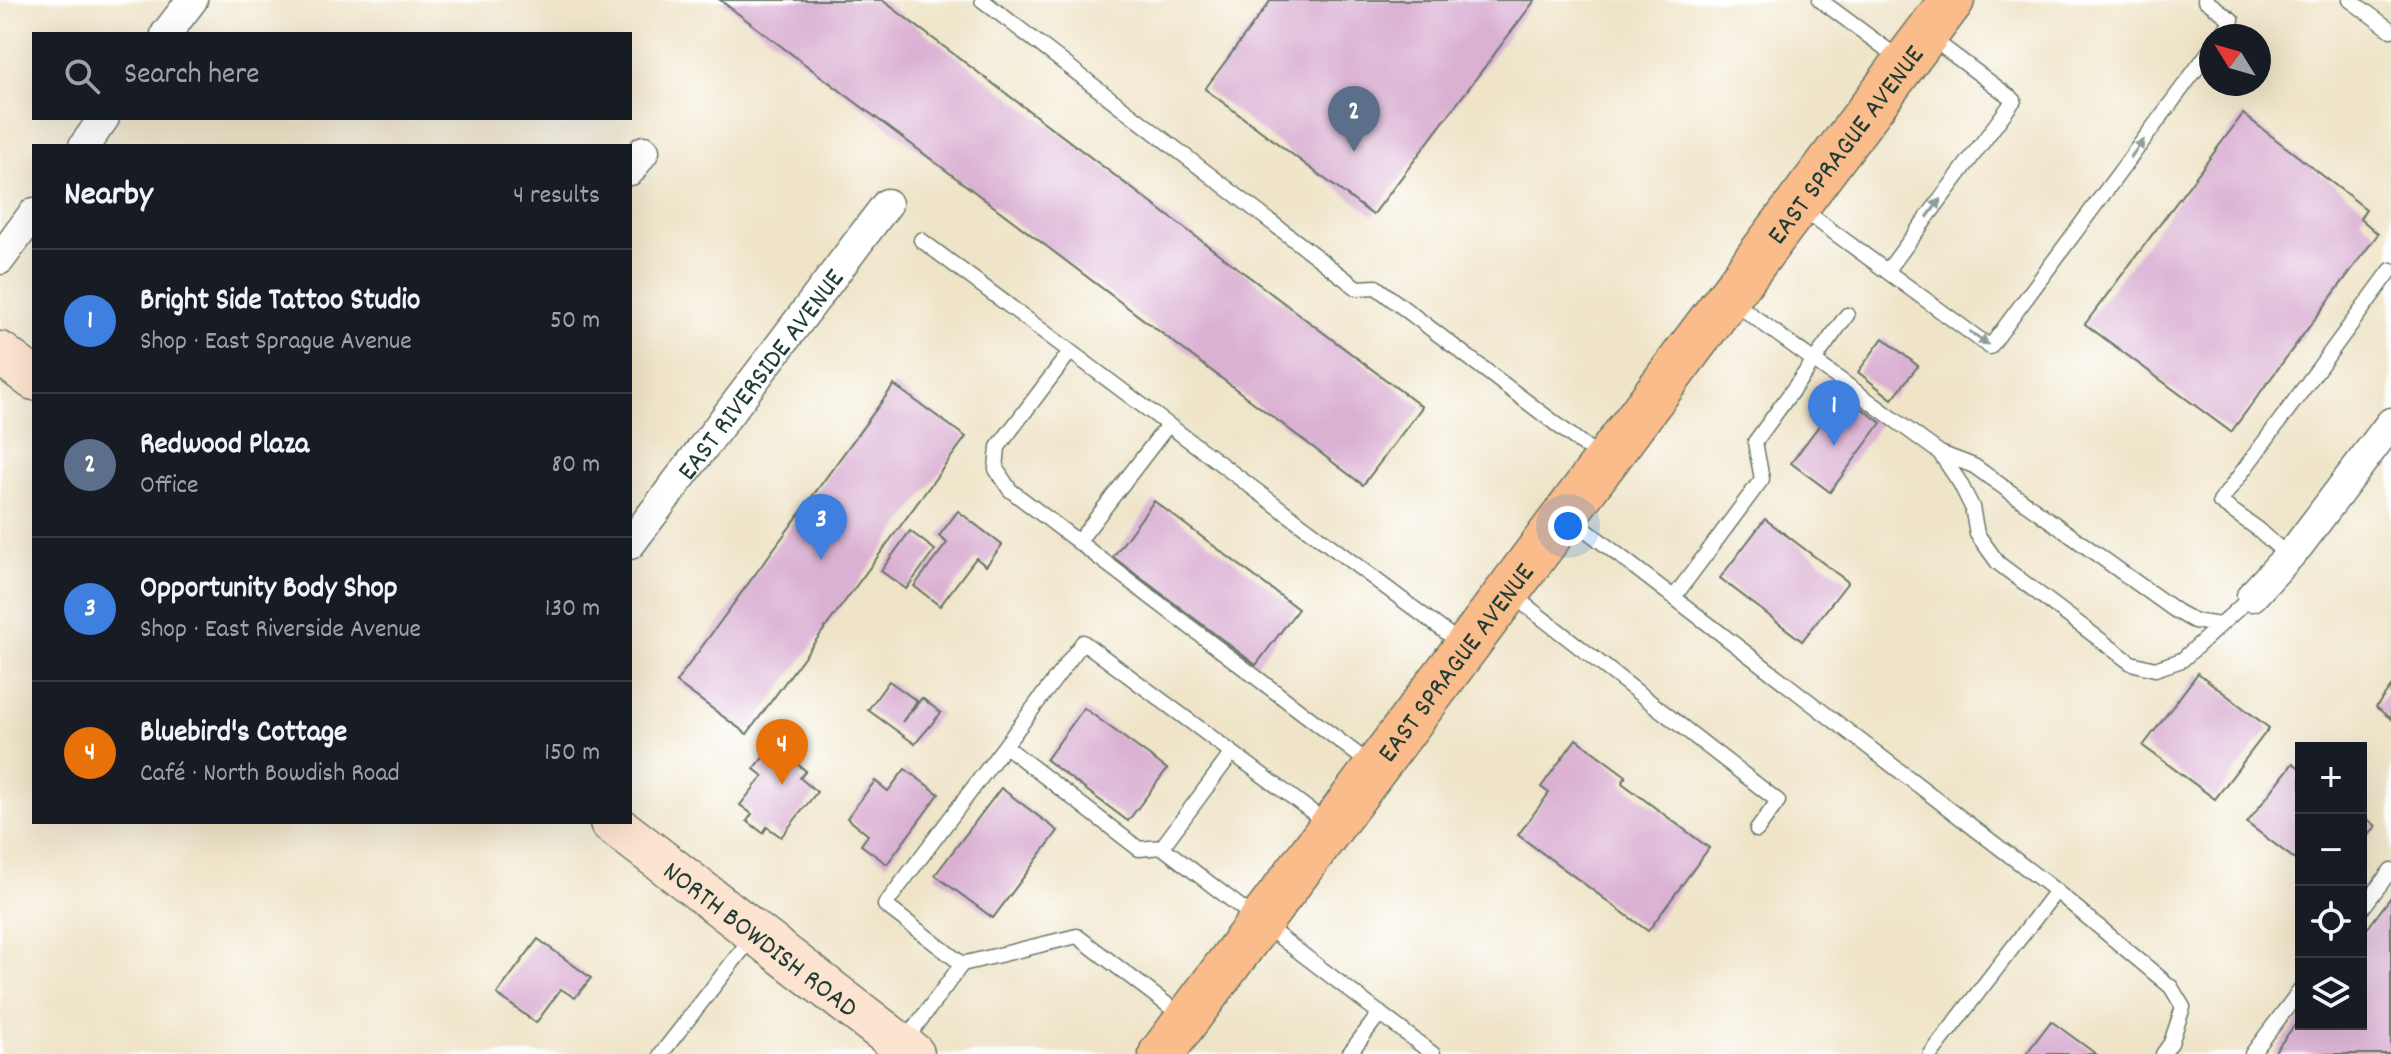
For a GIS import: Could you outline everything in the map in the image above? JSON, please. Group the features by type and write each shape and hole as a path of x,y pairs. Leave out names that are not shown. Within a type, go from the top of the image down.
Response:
{"main road":[{"name":"EAST SPRAGUE AVENUE","path":"1161,1054 1928,32"}],"street":[{"path":"168,32 192,0"},
{"path":"85,144 103,120"},
{"name":"EAST RIVERSIDE AVENUE","path":"632,541 887,204"},
{"path":"0,259 32,216"},
{"path":"0,353 32,377"},
{"path":"2252,596 2298,546 2391,423"},
{"name":"NORTH BOWDISH ROAD","path":"614,824 908,1050"}],"lane":[{"path":"982,0 1357,288 1376,287 1606,461"},
{"path":"1820,0 1928,32 2014,100 1888,270"},
{"path":"2205,0 2232,20 2229,24"},
{"path":"2359,3 2391,30"},
{"path":"1798,206 1990,347 2199,65"},
{"path":"921,240 1466,648"},
{"path":"2288,556 2258,529 2220,502 2391,270"},
{"path":"1729,298 1940,453 1974,466 2176,611 2194,621 2220,625"},
{"path":"1674,597 1762,479 1755,442 1847,315"},
{"path":"1070,352 998,447 996,469 1010,490 1374,768"},
{"path":"1078,542 1168,425"},
{"path":"1940,453 1972,507 1977,534 1998,563 2131,663 2155,669 2182,660 2252,596"},
{"path":"1566,515 2056,891 2171,987 2183,1007 2171,1043 2163,1054"},
{"path":"1508,591 1778,801 1757,830"},
{"path":"962,964 885,905 1083,642 1330,825"},
{"path":"1005,746 1139,849 1162,847 1433,1054"},
{"path":"1162,847 1232,753"},
{"path":"2367,902 2391,870"},
{"path":"1931,1054 2056,891"},
{"path":"661,1054 755,932"},
{"path":"908,1050 962,964 1077,936 1187,1020"},
{"path":"2252,1054 2295,997"},
{"path":"1349,1054 1380,1013"}],"building":[{"path":"720,0 882,0 1422,407 1363,485"},
{"path":"1271,0 1535,0 1373,215 1205,89"},
{"path":"2243,114 2366,209 2360,218 2378,234 2231,432 2085,324"},
{"path":"1883,338 1918,366 1892,399 1858,372"},
{"path":"894,385 966,437 747,734 676,682"},
{"path":"1856,404 1881,423 1830,492 1791,463 1824,419 1837,429"},
{"path":"1154,501 1298,609 1256,665 1113,557"},
{"path":"958,511 1002,545 986,566 976,558 940,606 914,586 947,543 939,536"},
{"path":"1765,519 1848,582 1802,641 1720,578"},
{"path":"910,531 935,550 906,589 881,571"},
{"path":"2198,673 2269,728 2215,799 2143,746"},
{"path":"889,681 917,701 902,722 922,698 941,713 915,744 868,710"},
{"path":"2391,687 2391,719 2376,707"},
{"path":"1084,708 1167,769 1128,821 1046,760"},
{"path":"1576,739 1626,776 1622,783 1709,848 1648,931 1518,835 1549,793 1541,787"},
{"path":"773,745 806,771 800,778 817,792 781,837 767,827 763,833 747,821 752,814 740,805 763,776 754,769"},
{"path":"2293,763 2295,764 2295,859 2247,823"},
{"path":"905,769 939,794 887,864 861,845 868,835 847,818 875,781 888,791"},
{"path":"1001,788 1058,831 993,918 935,875"},
{"path":"2367,819 2376,826 2367,838"},
{"path":"2391,897 2391,1054 2273,1054 2295,1025 2295,1030 2367,1030 2367,929"},
{"path":"538,939 591,978 575,998 561,989 536,1023 497,994"},
{"path":"2051,1021 2096,1054 2026,1054"}],"place":[{"name":"Redwood Plaza","path":"1354,152"},
{"name":"Bright Side Tattoo Studio","path":"1834,446"},
{"name":"Opportunity Body Shop","path":"821,560"},
{"name":"Bluebird's Cottage","path":"782,785"}]}
